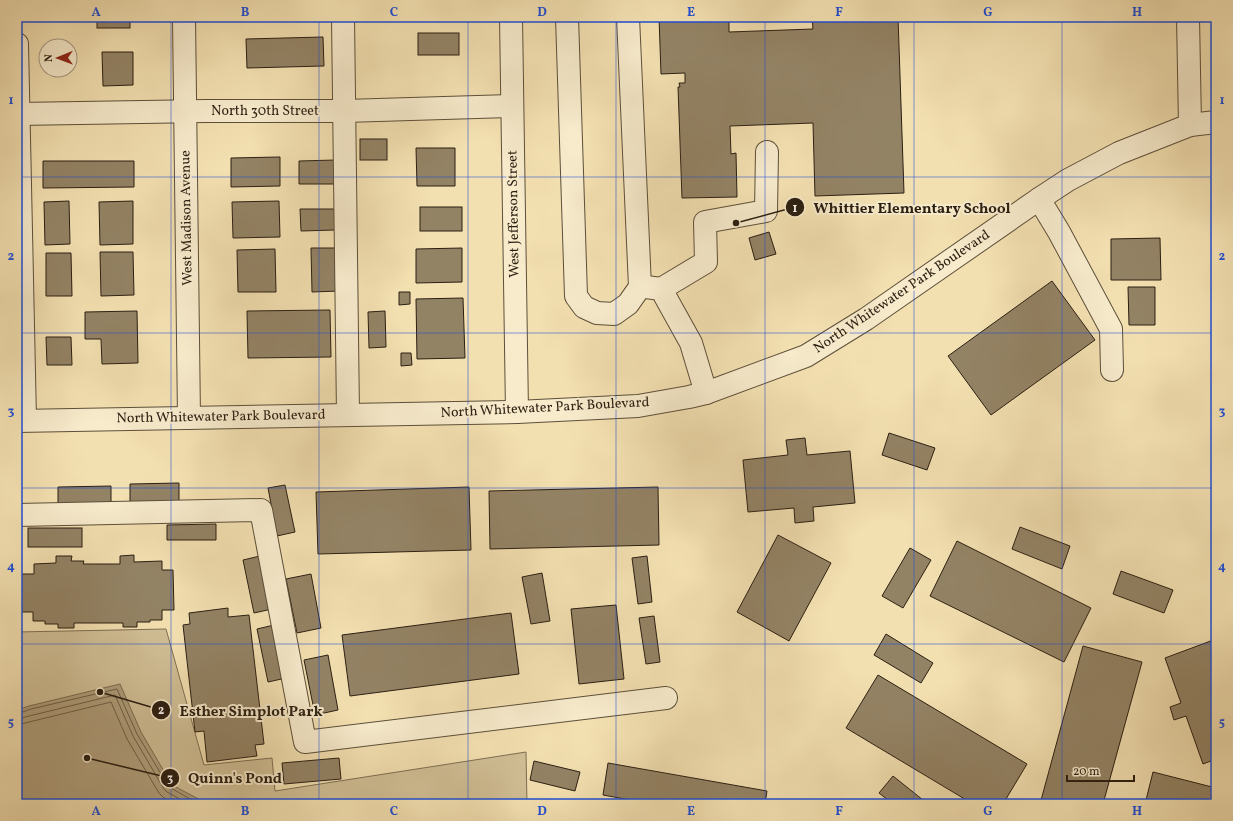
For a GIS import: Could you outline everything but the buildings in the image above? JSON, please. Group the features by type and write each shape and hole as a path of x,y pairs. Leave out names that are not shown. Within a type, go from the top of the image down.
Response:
{"street":[{"name":"West Madison Avenue","path":"184,17 189,418"},
{"path":"343,17 348,415"},
{"name":"West Jefferson Street","path":"511,17 517,412"},
{"path":"567,17 576,296 584,307 597,313 614,314 651,288 706,262 705,222 766,211 767,152"},
{"path":"628,17 651,288 692,343 706,393"},
{"path":"1188,17 1190,125"},
{"path":"17,44 21,420"},
{"name":"North 30th Street","path":"17,114 186,111 345,111 512,106"},
{"name":"North Whitewater Park Boulevard","path":"21,420 517,412 638,406 706,393 806,356 866,319 1068,180 1119,153 1190,125 1216,122"},
{"path":"1039,199 1059,232 1111,328 1112,370"},
{"path":"17,515 261,510 305,742 666,698"}],"shaded area":[{"path":"166,629 204,765 272,758 275,791 526,752 527,804 17,804 17,632"}],"water":[{"path":"120,684 141,732 172,785 208,804 17,804 17,710"}],"place":[{"name":"Whittier Elementary School","path":"736,223"},
{"name":"Esther Simplot Park","path":"100,692"},
{"name":"Quinn's Pond","path":"87,758"}]}
